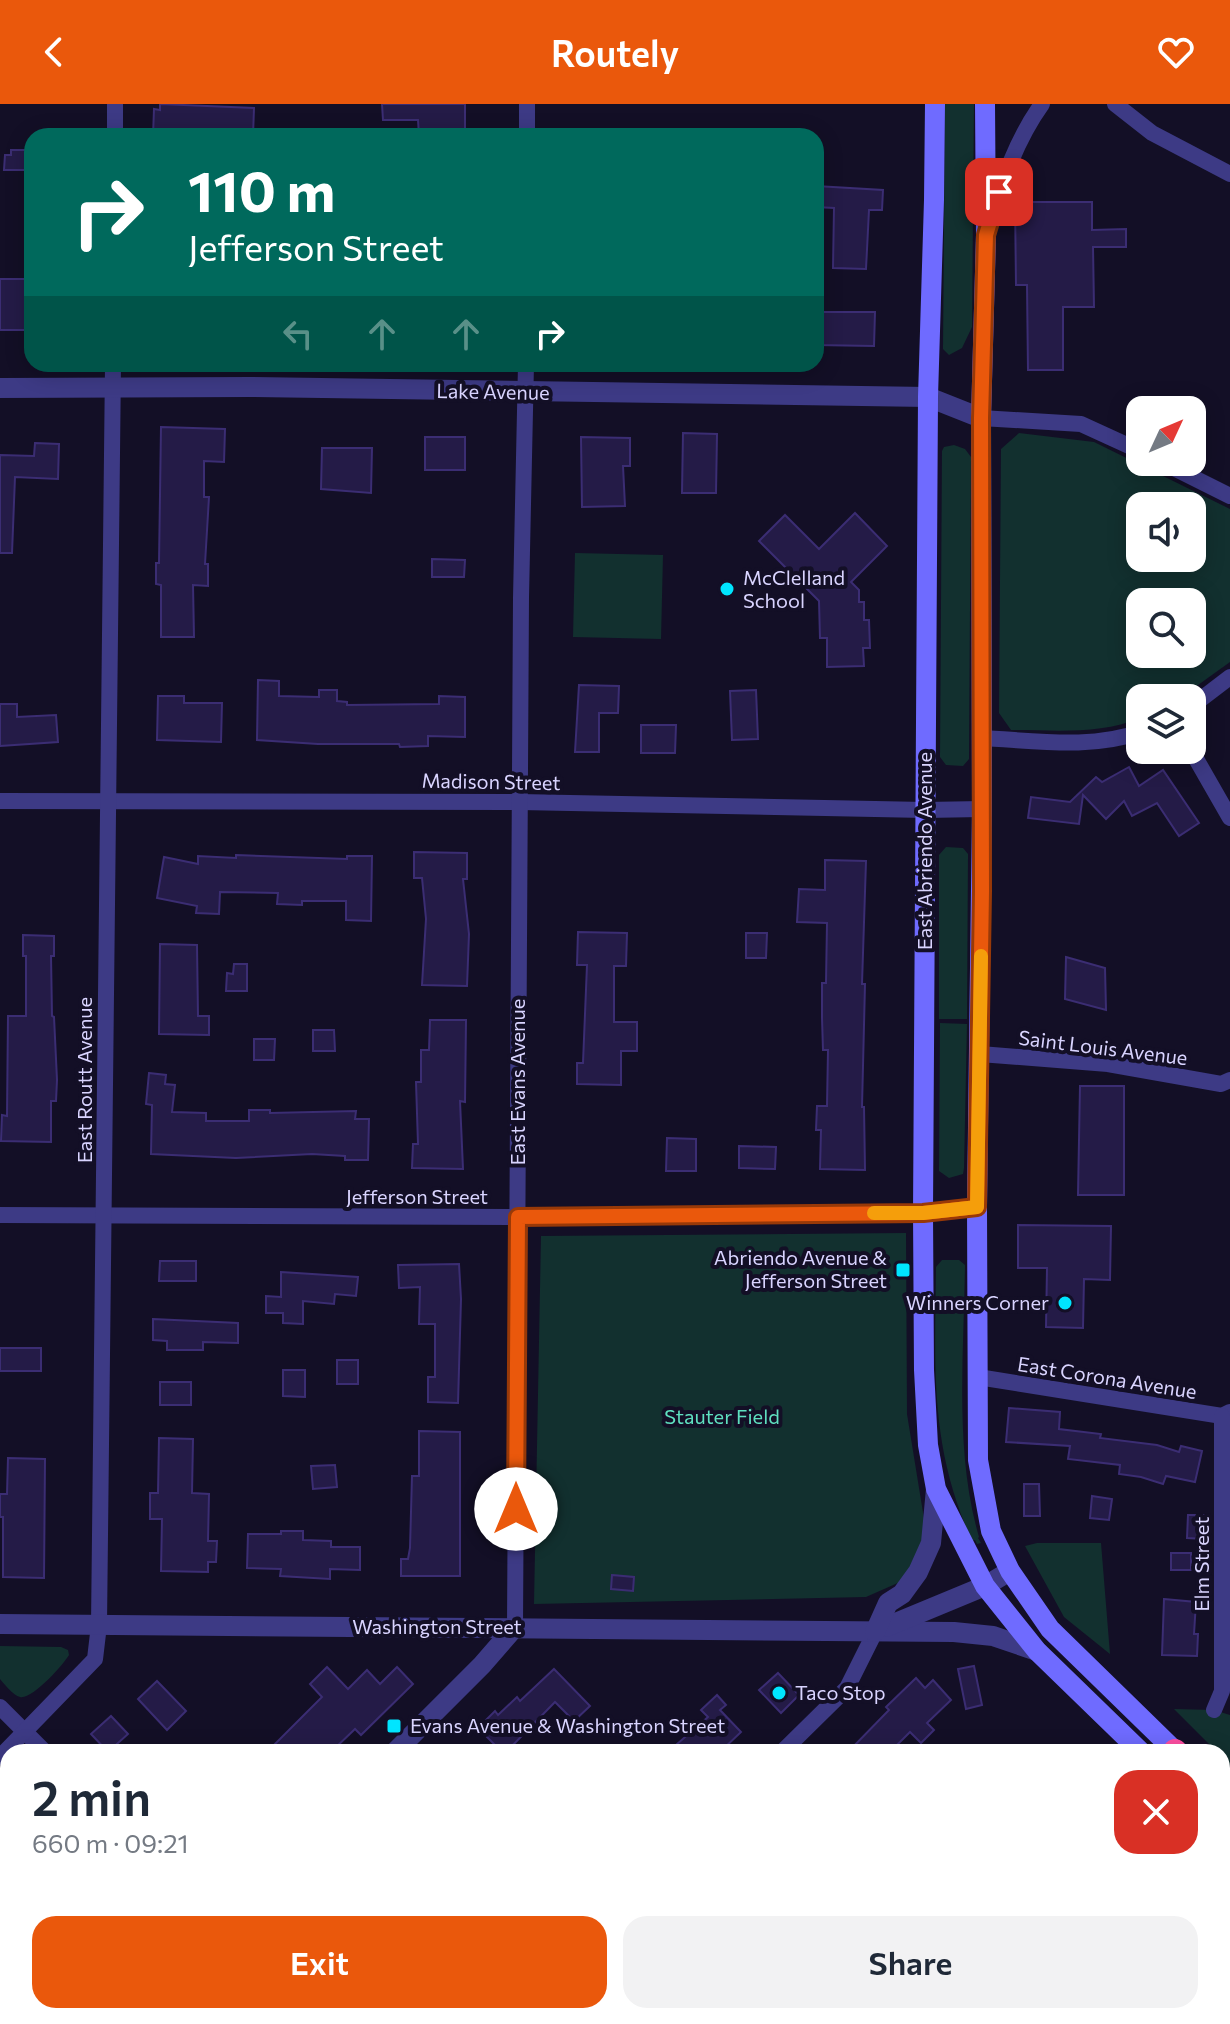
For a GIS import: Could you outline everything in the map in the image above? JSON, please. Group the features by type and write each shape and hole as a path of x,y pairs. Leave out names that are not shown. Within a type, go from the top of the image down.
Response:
{"main road":[{"name":"East Abriendo Avenue","path":"935,104 928,397 925,810 923,1213 928,1445 936,1489 985,1586 1037,1651 1133,1744"},
{"path":"985,104 978,1460 991,1531 1010,1571 1050,1629 1167,1744"}],"street":[{"path":"115,104 115,128"},
{"path":"527,104 527,128"},
{"path":"986,235 1006,171 1025,127 1042,104"},
{"path":"1115,104 1152,133 1230,174"},
{"name":"East Routt Avenue","path":"13,1744 95,1659 99,1625 113,372"},
{"name":"East Evans Avenue","path":"515,1627 519,802 526,372"},
{"name":"Lake Avenue","path":"0,388 250,387 928,397 981,418"},
{"path":"981,418 1081,424 1126,445"},
{"path":"1190,476 1230,496"},
{"path":"1206,695 1230,677"},
{"path":"980,738 1076,742 1126,736"},
{"path":"1199,764 1230,818"},
{"name":"Madison Street","path":"0,801 519,802 982,809"},
{"name":"Saint Louis Avenue","path":"980,1054 1108,1064 1227,1086"},
{"name":"Jefferson Street","path":"0,1215 518,1217 923,1213 977,1207"},
{"name":"East Corona Avenue","path":"978,1377 1226,1414"},
{"name":"Elm Street","path":"1214,1710 1222,1691 1226,1414"},
{"path":"790,1744 847,1688 888,1603 902,1594 918,1572 931,1543 936,1489"},
{"path":"875,1632 985,1586 1010,1571"},
{"name":"Washington Street","path":"0,1624 954,1632 993,1636 1037,1651"},
{"path":"403,1744 482,1665 515,1627"},
{"path":"0,1707 37,1744"}],"green space":[{"path":"945,104 974,104 972,327 962,348 949,355 943,349"},
{"path":"1019,433 1094,442 1126,458 1126,476 1163,476 1195,492 1126,492 1126,572 1206,572 1206,497 1230,509 1230,662 1199,684 1126,684 1126,723 1109,727 1011,730 999,713 1001,449"},
{"path":"954,445 965,449 971,457 969,759 963,766 946,765 940,757 942,451 944,447"},
{"path":"575,553 663,555 661,639 573,637"},
{"path":"946,847 963,848 968,854 967,1019 939,1019 939,855"},
{"path":"940,1023 967,1024 964,1168 963,1174 949,1178 939,1171"},
{"name":"Stauter Field","path":"906,1233 907,1414 926,1531 918,1555 900,1582 866,1597 534,1604 541,1236"},
{"path":"942,1260 959,1260 965,1265 963,1437 971,1504 981,1543 977,1544 975,1540 972,1541 958,1506 941,1439 935,1339 936,1267"},
{"path":"1037,1543 1101,1543 1110,1654 1064,1617 1025,1546"},
{"path":"0,1646 61,1647 68,1650 69,1655 39,1688 20,1697 0,1679"},
{"path":"1174,1709 1214,1710 1230,1715 1230,1744 1209,1744"}],"building":[{"path":"160,104 254,108 253,128 153,128 154,109 160,110"},
{"path":"382,104 465,104 465,128 418,128 418,120 383,120"},
{"path":"11,150 24,150 24,170 4,170 5,155 11,155"},
{"path":"824,186 883,190 882,210 869,210 866,269 833,268 834,208 824,207"},
{"path":"1015,202 1092,202 1092,230 1126,229 1126,247 1093,247 1094,307 1063,307 1063,370 1028,370 1027,285 1016,285"},
{"path":"0,279 24,279 24,330 0,330"},
{"path":"824,312 875,312 874,346 824,345"},
{"path":"161,427 225,429 224,462 204,461 204,497 209,497 205,564 208,564 208,586 193,585 194,637 161,637 161,585 156,584 156,563 159,563"},
{"path":"683,433 717,434 716,493 682,493"},
{"path":"425,437 465,437 465,470 425,470"},
{"path":"581,437 630,438 630,466 623,466 625,506 582,507"},
{"path":"35,443 59,444 58,479 15,477 12,553 0,553 0,455 34,456"},
{"path":"322,448 372,448 371,493 321,489"},
{"path":"855,513 887,546 851,582 859,590 859,602 864,602 864,620 869,620 870,648 863,648 864,666 827,667 827,638 820,638 819,601 759,541 785,515 819,549"},
{"path":"432,559 465,560 464,577 432,577"},
{"path":"258,680 279,681 279,696 319,697 319,690 337,690 337,701 347,702 347,705 439,704 439,696 465,697 465,737 428,736 428,746 400,747 399,744 257,740"},
{"path":"579,685 619,686 618,713 599,713 599,752 575,752"},
{"path":"756,690 758,739 732,740 730,691"},
{"path":"158,696 184,696 184,703 222,703 221,742 157,740"},
{"path":"0,704 17,704 17,717 56,715 58,742 0,746"},
{"path":"641,725 676,725 675,753 641,753"},
{"path":"1129,767 1139,786 1163,770 1199,823 1179,836 1157,803 1132,816 1124,801 1106,819 1083,795 1079,824 1028,818 1031,797 1070,802 1096,777 1102,782"},
{"path":"414,852 467,853 467,879 463,879 469,934 467,986 422,985 426,919 422,878 414,878"},
{"path":"236,855 347,859 347,856 372,856 371,921 346,920 346,901 277,904 278,893 220,892 219,914 196,913 197,906 157,898 164,857 198,864 198,856 236,858"},
{"path":"825,860 866,861 862,984 865,984 862,1107 865,1170 820,1169 821,1130 816,1130 817,1106 827,1106 828,1050 823,1050 822,983 826,983 827,923 797,922 799,889 825,890"},
{"path":"578,932 627,933 626,966 614,966 614,1022 637,1022 637,1051 621,1051 621,1085 577,1084 577,1063 583,1063 587,965 577,965"},
{"path":"746,933 767,933 766,958 746,958"},
{"path":"23,935 54,936 54,956 51,956 52,1016 57,1080 56,1101 51,1101 51,1142 1,1141 2,1115 7,1116 8,1016 26,1016"},
{"path":"160,944 197,945 198,1016 209,1016 209,1035 159,1034"},
{"path":"1066,957 1105,968 1106,1010 1065,999"},
{"path":"234,964 247,964 247,991 226,991 227,973 233,974"},
{"path":"430,1020 466,1020 465,1102 460,1101 463,1169 412,1168 413,1144 418,1144 416,1082 421,1082 421,1050 429,1050"},
{"path":"313,1030 334,1030 335,1051 313,1051"},
{"path":"254,1039 275,1039 274,1060 254,1060"},
{"path":"149,1073 166,1075 165,1084 175,1085 172,1112 206,1113 206,1121 249,1121 249,1110 270,1110 270,1113 356,1111 355,1119 369,1119 368,1160 345,1160 345,1156 312,1154 236,1158 151,1154 152,1105 146,1104"},
{"path":"1080,1086 1124,1086 1124,1195 1078,1195"},
{"path":"667,1138 696,1139 696,1171 666,1171"},
{"path":"739,1146 776,1147 775,1169 739,1168"},
{"path":"1018,1225 1111,1226 1110,1280 1084,1279 1083,1328 1046,1327 1047,1268 1018,1268"},
{"path":"160,1261 196,1261 196,1281 159,1281"},
{"path":"459,1264 458,1403 428,1402 428,1377 435,1377 435,1324 419,1324 420,1287 399,1288 398,1265"},
{"path":"281,1272 358,1277 356,1296 335,1294 334,1304 303,1301 303,1324 283,1323 283,1313 266,1313 266,1296 281,1297"},
{"path":"153,1319 238,1323 238,1343 203,1342 203,1350 167,1350 167,1341 153,1340"},
{"path":"0,1348 41,1348 41,1371 0,1371"},
{"path":"337,1360 358,1360 358,1384 337,1384"},
{"path":"283,1370 305,1370 305,1397 283,1396"},
{"path":"160,1382 191,1382 191,1405 160,1405"},
{"path":"1009,1408 1060,1412 1059,1429 1101,1434 1100,1438 1157,1445 1179,1452 1181,1446 1202,1451 1195,1482 1166,1476 1163,1484 1119,1474 1120,1465 1068,1459 1070,1446 1006,1442"},
{"path":"419,1431 460,1432 460,1576 401,1576 401,1559 408,1559 410,1548 412,1476 419,1476"},
{"path":"159,1438 193,1439 192,1493 209,1494 208,1541 217,1541 216,1562 208,1562 208,1572 161,1571 162,1519 150,1519 150,1493 158,1493"},
{"path":"8,1458 45,1459 44,1578 3,1577 0,1494 7,1494"},
{"path":"335,1465 337,1487 313,1489 311,1466"},
{"path":"1024,1484 1039,1484 1040,1516 1024,1516"},
{"path":"1092,1496 1112,1499 1109,1520 1090,1518"},
{"path":"1188,1515 1206,1515 1205,1539 1187,1538"},
{"path":"281,1531 303,1531 303,1540 331,1541 331,1547 360,1547 360,1570 330,1569 330,1579 280,1576 281,1569 247,1568 248,1534 281,1534"},
{"path":"1171,1553 1191,1553 1191,1570 1171,1570"},
{"path":"612,1575 634,1577 633,1591 611,1589"},
{"path":"1164,1599 1196,1602 1194,1634 1198,1634 1197,1656 1162,1655"},
{"path":"974,1666 982,1705 966,1709 958,1669"},
{"path":"327,1667 348,1689 367,1670 380,1684 397,1667 413,1684 361,1735 355,1729 339,1744 275,1744 322,1697 310,1684"},
{"path":"554,1669 590,1706 574,1721 555,1702 514,1744 494,1744 478,1728 495,1711 498,1715 517,1697 520,1701"},
{"path":"778,1673 799,1695 781,1713 759,1690"},
{"path":"916,1678 925,1688 933,1680 951,1700 927,1723 934,1730 921,1743 910,1732 898,1744 856,1744 889,1710 886,1707"},
{"path":"157,1681 186,1711 167,1730 138,1699"},
{"path":"717,1695 726,1705 720,1710 741,1732 728,1744 677,1744 708,1717 701,1710"},
{"path":"111,1716 128,1734 117,1744 100,1744 91,1734"}],"slow traffic":[{"path":"874,1213 923,1213 977,1207 981,956"}],"place":[{"name":"McClelland School","path":"727,589"},
{"name":"Abriendo Avenue & Jefferson Street","path":"903,1270"},
{"name":"Winners Corner","path":"1065,1303"},
{"name":"Taco Stop","path":"779,1693"},
{"name":"Evans Avenue & Washington Street","path":"394,1726"}],"route":[{"path":"516,1509 518,1217 923,1213 977,1207 982,891 981,418 986,235 999,192"}]}
